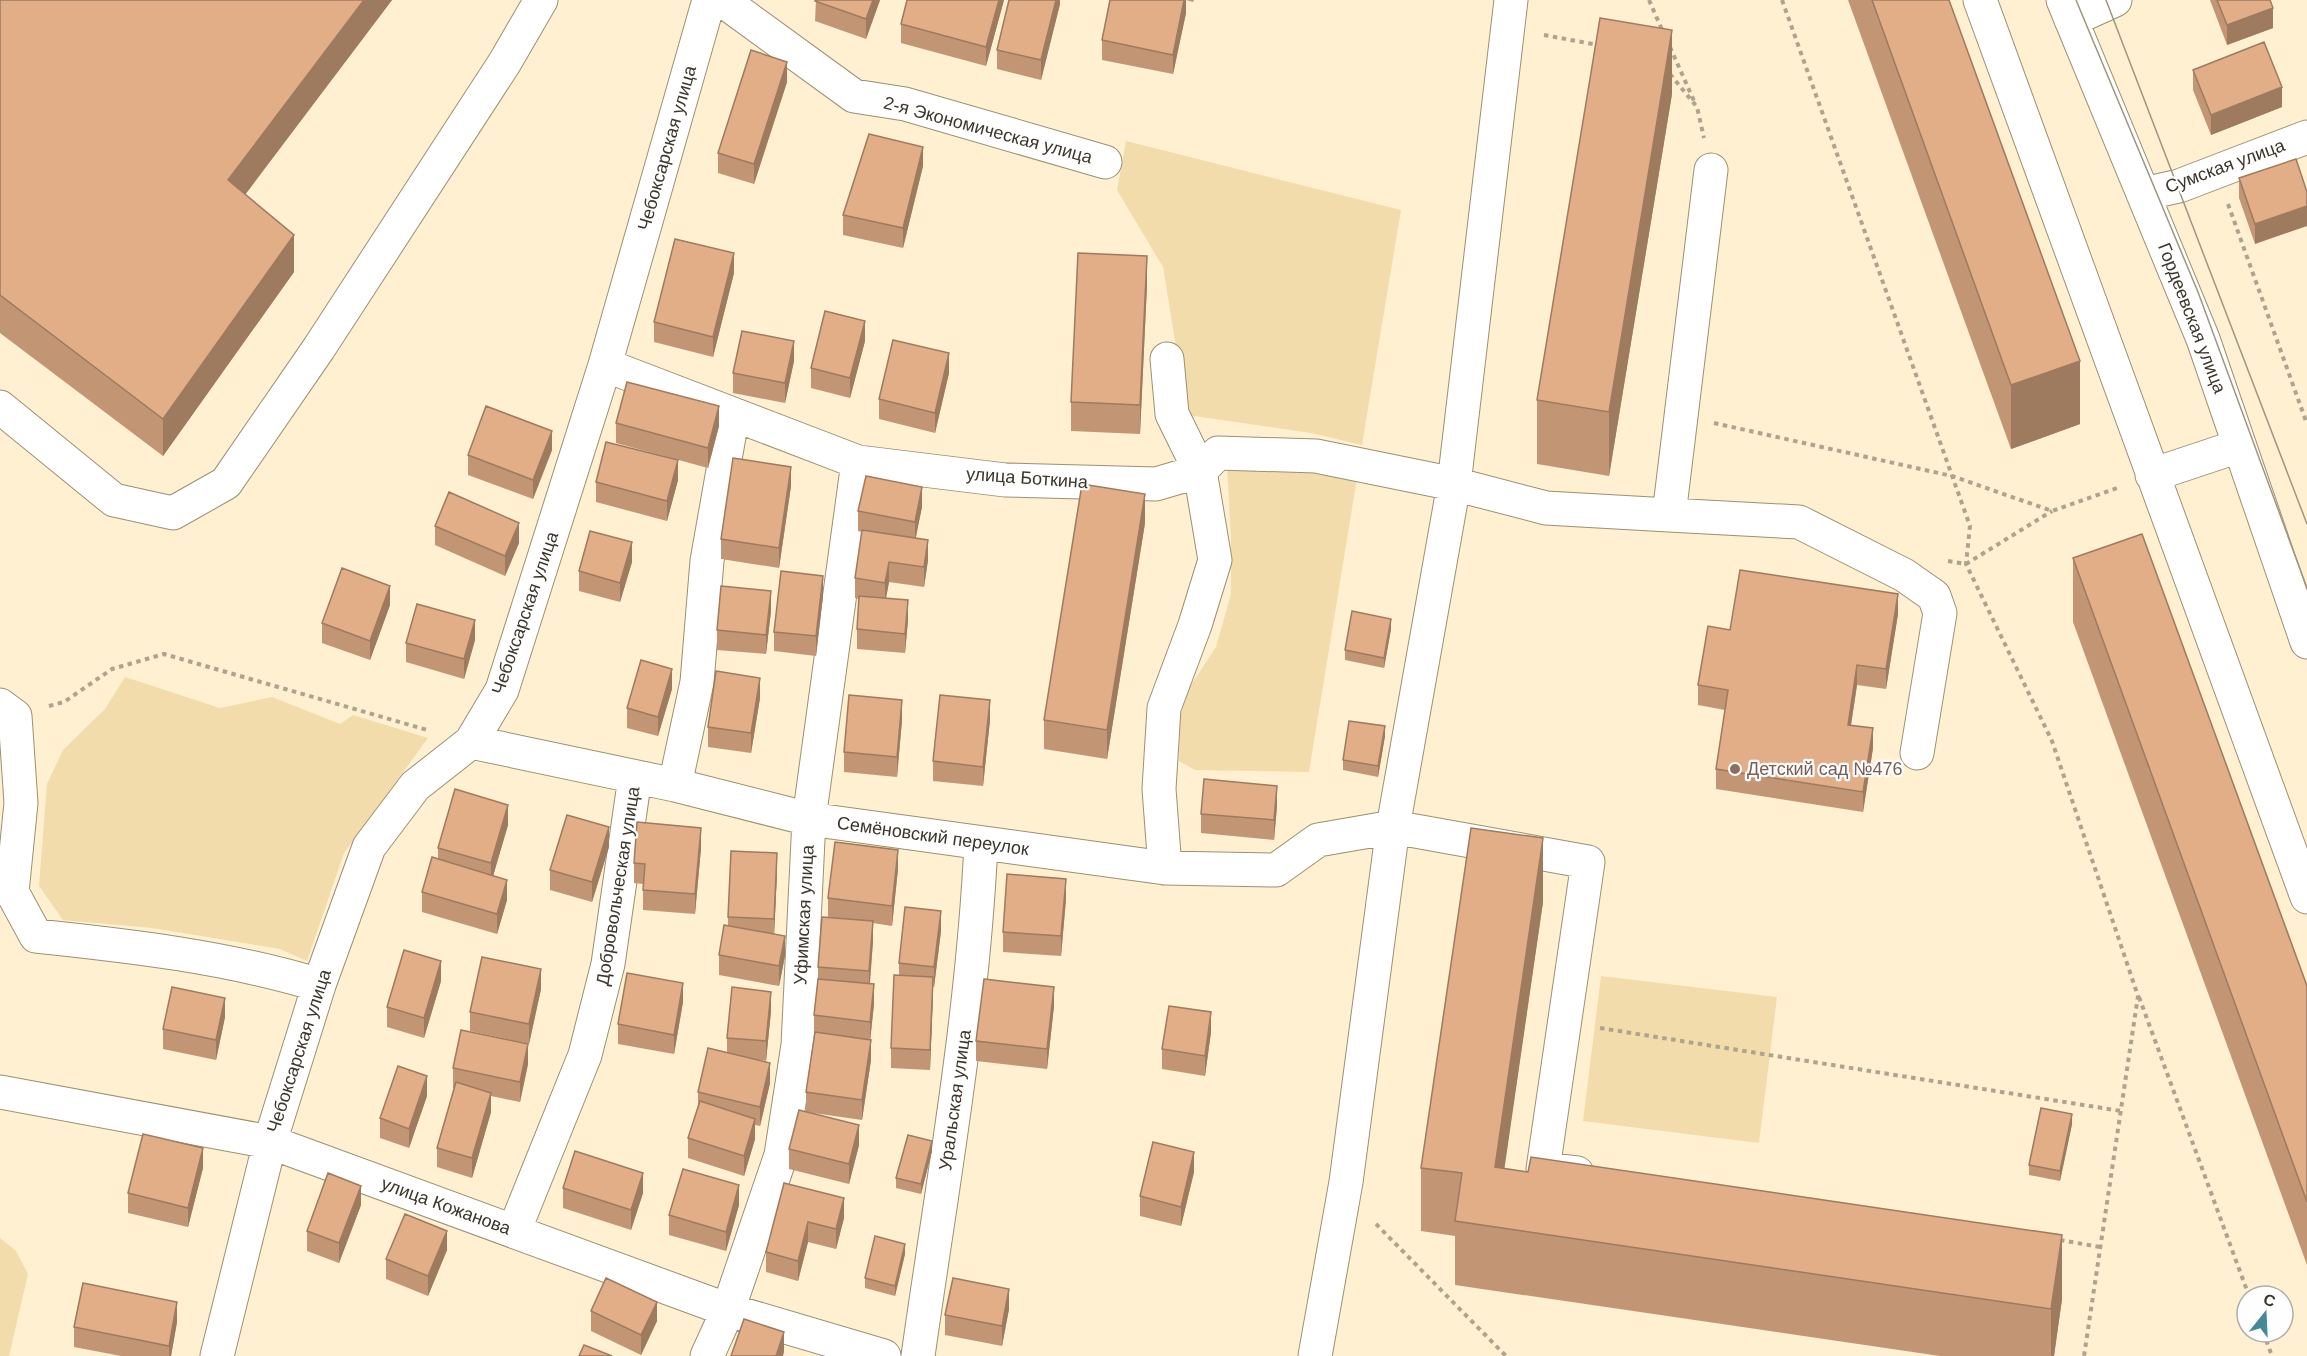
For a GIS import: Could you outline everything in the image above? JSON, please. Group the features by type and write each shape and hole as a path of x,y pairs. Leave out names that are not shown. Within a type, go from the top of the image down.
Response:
{"street":[{"path":"0,407 114,500 173,513 226,483 506,62 541,0"},
{"name":"Чебоксарская улица","path":"217,1356 270,1142 319,985 369,847 415,786 471,742 502,690 605,365 710,0"},
{"name":"2-я Экономическая улица","path":"722,0 854,96 905,104 1105,162"},
{"path":"1980,0 2307,897"},
{"path":"2067,10 2115,0"},
{"name":"Гордеевская улица","path":"2067,10 2203,339 2307,642"},
{"path":"1315,1356 1346,1182 1393,826 1454,484 1509,14"},
{"name":"Сумская улица","path":"2143,194 2179,186 2307,137"},
{"path":"1669,515 1711,170"},
{"path":"1166,868 1159,789 1164,708 1195,625 1215,560 1200,471 1172,414 1167,359"},
{"name":"улица Боткина","path":"605,365 858,462 1005,480 1156,484 1200,471 1218,453 1316,456 1454,484 1546,508 1799,522 1898,572 1934,596 1940,613 1917,753"},
{"path":"675,785 697,682 706,561 733,414"},
{"path":"2152,475 2240,446"},
{"name":"Уфимская улица","path":"706,1356 728,1310 781,1155 798,1045 809,819 858,462"},
{"path":"8,711 21,803 12,892 36,936 167,951 270,970 319,985"},
{"name":"Семёновский переулок","path":"471,742 675,785 809,819 1166,868 1275,870 1318,840 1393,826"},
{"name":"Добровольческая улица","path":"514,1231 585,1055 608,964 635,777"},
{"path":"1393,826 1588,862 1543,1169 1602,1177"},
{"name":"Уральская улица","path":"918,1356 963,1052 977,927 981,843"},
{"name":"улица Кожанова","path":"0,1092 270,1142 728,1310 884,1356"}],"path":[{"path":"1649,0 1697,107 1711,170"},
{"path":"1782,0 1970,526 1966,564 2052,741 2138,996 2245,1284"},
{"path":"1509,14 1610,46"},
{"path":"1669,72 1697,107"},
{"path":"2216,171 2307,424"},
{"path":"1681,416 1952,476 2052,511"},
{"path":"1944,560 1966,564 2052,511 2152,475"},
{"path":"8,711 64,702 112,669 164,654 471,742"},
{"path":"2084,1356 2138,996"},
{"path":"1564,1022 2121,1111"},
{"path":"1346,1182 1369,1218 1506,1356"},
{"path":"2051,1238 2100,1247"}],"shaded area":[{"path":"1126,141 1401,210 1362,445 1311,433 1187,415 1163,267 1117,190"},
{"path":"1227,467 1309,469 1357,478 1309,772 1195,770 1179,761 1180,717 1189,688 1216,647 1231,594 1231,536"},
{"path":"125,677 220,708 272,697 340,724 353,715 428,738 344,853 307,961 280,949 152,928 63,920 39,886 47,784 63,750 105,709"},
{"path":"1601,976 1777,997 1759,1143 1583,1121"},
{"path":"0,1238 16,1251 28,1274 9,1356 0,1356"}],"building":[{"path":"0,0 364,0 228,180 294,235 163,419 0,295"},
{"path":"816,0 873,0 866,19"},
{"path":"907,0 999,0 986,47 901,24"},
{"path":"1009,0 1056,0 1041,60 997,50"},
{"path":"1110,0 1184,0 1173,55 1102,40"},
{"path":"1872,0 1949,0 2080,361 2011,385"},
{"path":"2217,0 2270,0 2273,8 2227,25"},
{"path":"1600,18 1672,30 1609,412 1537,400"},
{"path":"2264,42 2282,87 2211,115 2193,70"},
{"path":"751,50 787,62 754,164 718,153"},
{"path":"869,134 923,147 903,228 843,215"},
{"path":"2296,159 2307,192 2307,206 2255,224 2239,178"},
{"path":"675,239 734,253 713,337 654,322"},
{"path":"1078,253 1147,256 1140,405 1071,402"},
{"path":"825,311 865,321 850,378 811,368"},
{"path":"742,331 794,341 785,383 733,373"},
{"path":"893,340 949,353 935,413 879,399"},
{"path":"627,382 719,406 708,448 616,423"},
{"path":"486,406 552,431 533,480 468,455"},
{"path":"606,442 678,460 667,501 596,482"},
{"path":"733,458 791,467 779,548 721,539"},
{"path":"866,476 922,487 915,522 858,511"},
{"path":"1082,484 1145,494 1107,730 1044,720"},
{"path":"449,492 519,523 505,556 435,526"},
{"path":"862,530 928,540 924,567 889,562 885,583 855,578"},
{"path":"590,531 632,542 620,583 579,571"},
{"path":"2142,534 2307,986 2307,1202 2073,558"},
{"path":"342,568 390,586 370,641 322,623"},
{"path":"1740,570 1898,594 1886,669 1857,665 1848,725 1873,728 1863,792 1716,769 1728,690 1698,685 1708,626 1730,630"},
{"path":"781,571 823,576 816,636 774,632"},
{"path":"721,586 771,591 766,635 717,630"},
{"path":"859,596 908,600 905,634 857,629"},
{"path":"417,604 475,620 464,659 406,643"},
{"path":"1352,611 1391,619 1384,658 1345,650"},
{"path":"641,660 672,669 658,717 627,708"},
{"path":"716,671 760,678 751,733 708,727"},
{"path":"849,695 902,700 897,757 844,752"},
{"path":"940,695 990,700 983,767 933,761"},
{"path":"1349,721 1385,726 1378,766 1343,760"},
{"path":"1204,779 1277,786 1274,820 1201,814"},
{"path":"455,789 508,805 491,863 438,848"},
{"path":"567,815 609,827 592,882 550,870"},
{"path":"637,822 701,828 695,894 643,890 645,864 634,863"},
{"path":"1471,828 1543,838 1495,1167 1528,1172 1531,1157 2062,1235 2051,1309 1455,1221 1462,1173 1421,1168"},
{"path":"835,842 898,850 892,906 828,898"},
{"path":"731,851 777,853 774,919 728,917"},
{"path":"432,857 507,880 497,914 422,892"},
{"path":"1007,874 1066,879 1061,936 1003,932"},
{"path":"905,907 941,911 934,967 899,963"},
{"path":"822,917 873,921 869,971 818,967"},
{"path":"724,925 785,936 779,966 719,955"},
{"path":"404,950 441,961 424,1018 387,1007"},
{"path":"482,957 541,969 529,1024 470,1012"},
{"path":"627,973 683,983 674,1035 618,1024"},
{"path":"894,975 933,977 930,1050 891,1048"},
{"path":"818,979 874,984 870,1022 814,1015"},
{"path":"984,979 1054,987 1047,1049 976,1041"},
{"path":"172,987 225,998 216,1040 163,1029"},
{"path":"732,987 771,992 766,1041 727,1038"},
{"path":"1169,1006 1211,1012 1205,1056 1162,1049"},
{"path":"461,1030 528,1044 520,1082 453,1068"},
{"path":"815,1032 871,1040 862,1100 806,1092"},
{"path":"708,1048 770,1063 760,1107 698,1092"},
{"path":"398,1066 427,1076 409,1129 380,1118"},
{"path":"456,1082 491,1093 472,1158 437,1148"},
{"path":"700,1101 755,1119 744,1156 688,1138"},
{"path":"2041,1108 2072,1114 2060,1171 2029,1165"},
{"path":"799,1110 859,1125 849,1164 789,1149"},
{"path":"143,1134 203,1148 188,1208 128,1193"},
{"path":"908,1135 932,1141 921,1184 896,1178"},
{"path":"1153,1142 1194,1152 1181,1207 1140,1196"},
{"path":"575,1151 643,1173 631,1210 563,1188"},
{"path":"683,1169 739,1185 726,1232 669,1215"},
{"path":"328,1173 361,1186 339,1243 307,1231"},
{"path":"784,1183 844,1198 836,1229 808,1222 798,1261 766,1252"},
{"path":"405,1214 447,1231 428,1276 386,1259"},
{"path":"875,1236 905,1244 895,1286 865,1278"},
{"path":"606,1278 657,1302 641,1335 591,1311"},
{"path":"953,1278 1009,1289 1002,1326 945,1315"},
{"path":"83,1283 177,1302 169,1346 74,1327"},
{"path":"744,1319 784,1332 776,1356 731,1356"},
{"path":"584,1345 612,1356 579,1356"}],"tram line":[{"path":"2076,0 2198,292 2307,588"},
{"path":"2106,0 2307,524"}],"place":[{"name":"Детский сад №476","path":"1735,769"}]}
